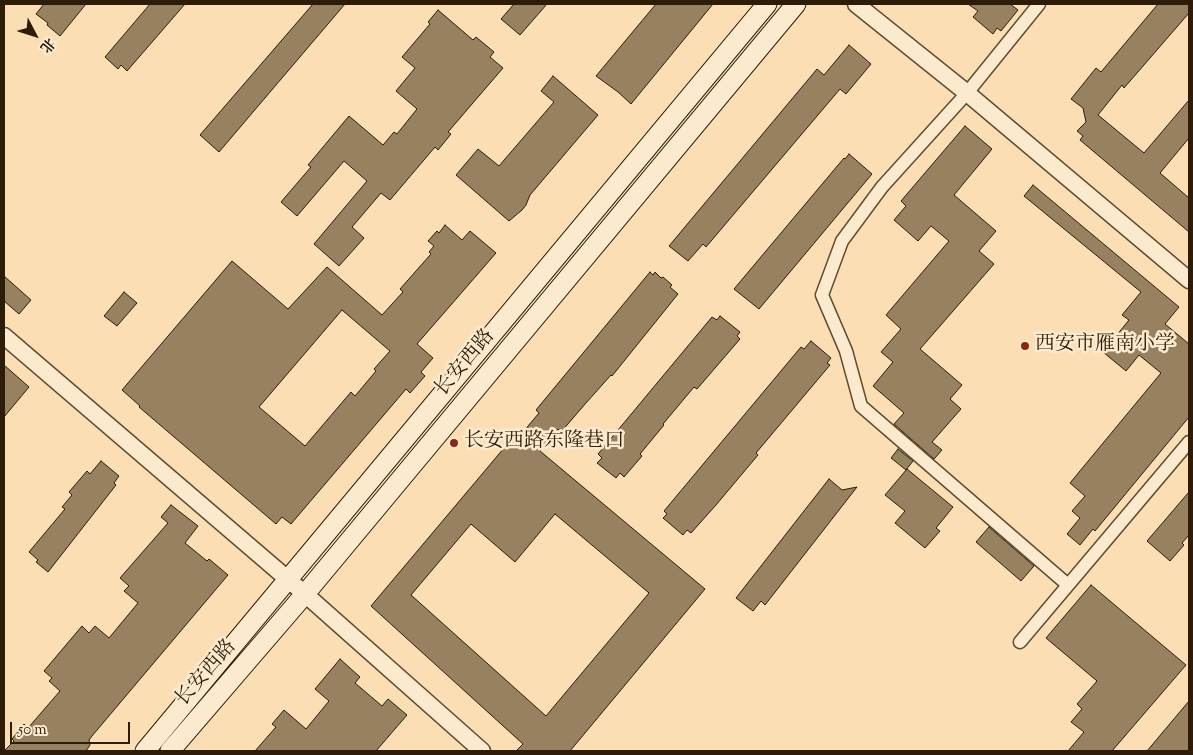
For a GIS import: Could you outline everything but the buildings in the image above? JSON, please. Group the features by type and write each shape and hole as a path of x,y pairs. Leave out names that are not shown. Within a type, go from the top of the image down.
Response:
{"main road":[{"name":"长安西路","path":"145,751 767,4"},
{"name":"长安西路","path":"170,751 305,594 796,4"}],"street":[{"path":"856,4 966,93 1189,280"},
{"path":"1039,4 966,93 882,187 842,241 822,295 846,351 861,406 1068,585"},
{"path":"4,336 305,594 482,751"},
{"path":"1020,642 1189,442"}],"place":[{"name":"西安市雁南小学","path":"1025,346"},
{"name":"长安西路东隆巷口","path":"454,443"}]}
